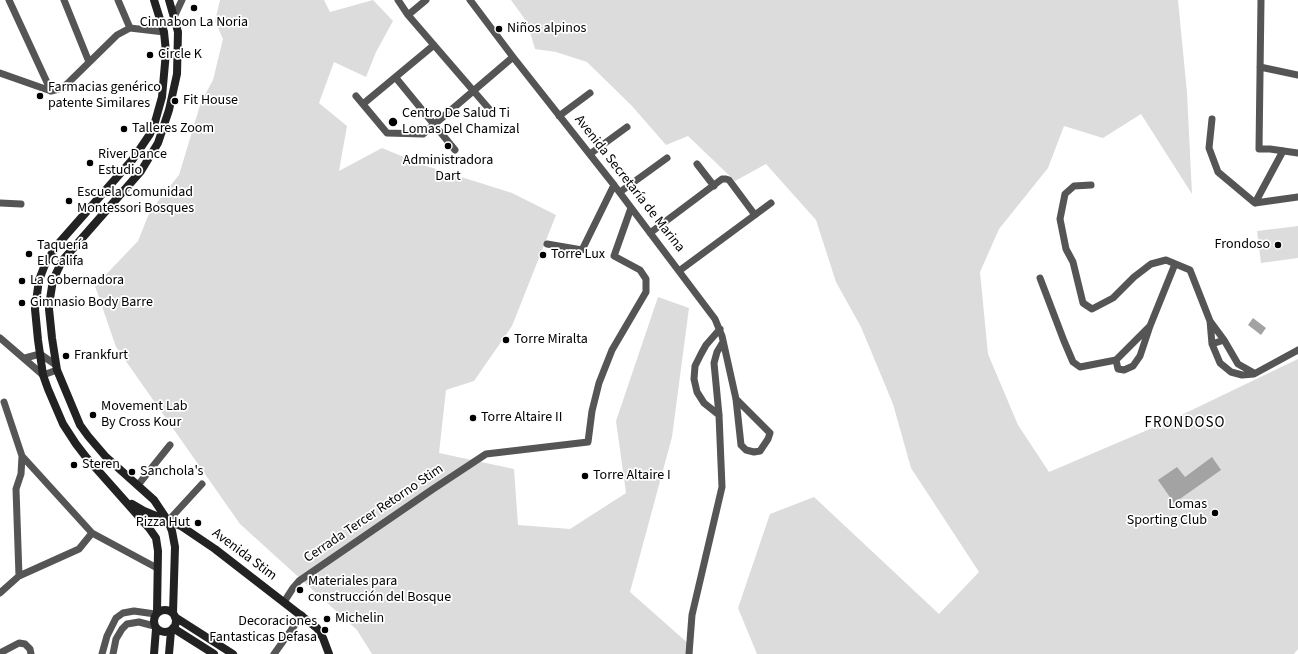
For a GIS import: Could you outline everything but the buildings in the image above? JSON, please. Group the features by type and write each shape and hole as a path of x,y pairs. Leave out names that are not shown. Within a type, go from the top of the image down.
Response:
{"main road":[{"path":"154,0 164,32 166,68 159,110 150,134 127,166 59,243 41,271 35,309 43,375 52,399 68,432 86,456 156,538 156,613 153,621 155,628 154,654"},
{"path":"168,654 172,629 176,622 174,615 175,547 172,531 168,521 156,503 106,457 80,425 57,368 50,299 53,280 62,261 137,175 158,143 177,74 178,32 169,0"},
{"path":"127,166 126,171 128,175 131,177 137,175"},
{"path":"116,177 120,177 124,180 126,188"},
{"path":"40,353 47,354 52,352 54,348"},
{"name":"Avenida Stim","path":"125,500 144,511 180,526 215,549 317,628 320,632 328,654"},
{"path":"156,613 163,609 167,609 233,654"},
{"path":"155,628 164,632 172,629"},
{"path":"172,629 214,654"}],"street":[{"path":"9,0 51,91"},
{"path":"64,0 89,62"},
{"path":"118,0 130,28"},
{"path":"174,17 182,0"},
{"path":"398,0 408,15 490,110"},
{"path":"408,15 426,0"},
{"name":"Avenida Secretaría de Marina","path":"470,0 513,58 620,192 715,319 720,329 736,399 741,445 746,450 754,452 760,451 770,434 736,399"},
{"path":"1261,0 1259,149 1298,153"},
{"path":"0,73 51,91 59,89 66,84 117,35 130,28 164,32"},
{"path":"363,104 434,45"},
{"path":"356,96 387,133 423,134 513,58"},
{"path":"1260,67 1298,75"},
{"path":"396,78 455,150"},
{"path":"560,116 590,93"},
{"path":"1212,119 1209,148 1218,172 1255,203 1298,197"},
{"path":"590,154 627,127"},
{"path":"1255,203 1283,151"},
{"path":"620,192 667,158"},
{"path":"697,164 714,186"},
{"path":"650,233 722,180 726,179 729,180 755,215"},
{"path":"548,244 582,250 614,185"},
{"path":"1091,185 1074,186 1064,194 1060,219 1066,249 1072,262 1083,303 1092,309 1113,298 1134,277 1151,264 1166,260 1176,264 1190,270 1210,321 1224,340 1238,364 1254,374"},
{"path":"0,203 21,204"},
{"path":"679,271 772,203"},
{"name":"Cerrada Tercer Retorno Stim","path":"284,602 293,588 300,581 486,454 588,442 592,411 599,383 612,350 646,292 646,279 640,270 614,256 631,208"},
{"path":"1116,360 1118,368 1124,370 1133,366 1140,356 1150,326 1176,264"},
{"path":"1040,278 1073,362 1080,367 1116,360 1150,326"},
{"path":"1210,321 1212,344 1220,363 1231,372 1242,375 1254,374 1298,350"},
{"path":"719,415 704,403 697,392 694,379 695,366 701,354 709,340 720,329"},
{"path":"0,338 43,375 57,368 40,353 25,358"},
{"path":"1212,344 1224,340"},
{"path":"689,654 692,615 722,487 719,415 714,363 717,352 723,342"},
{"path":"1231,372 1238,364"},
{"path":"4,402 22,456 22,474 16,489 19,576"},
{"path":"138,485 170,444"},
{"path":"22,456 92,533 157,568"},
{"path":"168,521 202,484"},
{"path":"2,589 19,576 79,549 92,533"},
{"path":"102,654 112,624 123,612 134,611 156,613"},
{"path":"274,654 302,615"},
{"path":"113,654 116,638 127,624 139,622 155,628"},
{"path":"0,653 19,643 25,644 30,648 31,654"},
{"path":"105,645 115,646"}],"shaded area":[{"path":"220,0 324,0 330,12 373,0 393,21 376,52 366,77 334,62 319,103 347,126 339,171 382,148 423,165 512,193 556,215 512,326 474,381 446,390 439,453 514,469 518,525 570,529 626,493 616,421 658,297 689,308 672,437 630,592 690,645 693,654 372,654 357,630 240,524 116,347 95,286 138,241 150,211 179,175 201,102 213,80 223,39 215,21"},
{"path":"511,0 1178,0 1187,93 1192,194 1141,114 1103,138 1064,126 1048,168 999,229 980,272 988,354 1018,425 1049,472 1171,420 1298,359 1298,649 1294,654 757,654 738,608 770,514 814,497 939,614 979,572 911,468 893,404 861,327 836,282 816,220 766,164 735,181 688,136 666,145 632,106 587,62 556,52 535,49 527,22"},
{"name":"Frondoso","path":"1298,226 1298,258 1261,263 1257,231"},
{"path":"1253,318 1266,328 1261,335 1248,325"},
{"path":"1212,457 1221,470 1174,503 1158,480 1177,467 1185,477"}],"place":[{"name":"Cinnabon La Noria","path":"194,8"},
{"name":"Niños alpinos","path":"499,29"},
{"name":"Circle K","path":"150,55"},
{"name":"Farmacias genérico patente Similares","path":"40,96"},
{"name":"Fit House","path":"175,101"},
{"name":"Centro De Salud Ti Lomas Del Chamizal","path":"393,122"},
{"name":"Talleres Zoom","path":"124,129"},
{"name":"Administradora Dart","path":"448,146"},
{"name":"River Dance Estudio","path":"90,163"},
{"name":"Escuela Comunidad Montessori Bosques","path":"69,201"},
{"name":"Frondoso","path":"1278,245"},
{"name":"Taquería El Califa","path":"29,254"},
{"name":"Torre Lux","path":"543,255"},
{"name":"La Gobernadora","path":"22,281"},
{"name":"Gimnasio Body Barre","path":"22,303"},
{"name":"Torre Miralta","path":"506,340"},
{"name":"Frankfurt","path":"66,356"},
{"name":"Movement Lab By Cross Kour","path":"93,415"},
{"name":"Torre Altaire II","path":"473,418"},
{"name":"Steren","path":"74,465"},
{"name":"Sanchola's","path":"132,472"},
{"name":"Torre Altaire I","path":"585,476"},
{"name":"Lomas Sporting Club","path":"1215,513"},
{"name":"Pizza Hut","path":"198,523"},
{"name":"Materiales para construcción del Bosque","path":"300,590"},
{"name":"Michelin","path":"327,619"},
{"name":"Decoraciones Fantasticas Defasa","path":"325,630"}],"district":[{"name":"FRONDOSO","path":"1185,424"}]}
